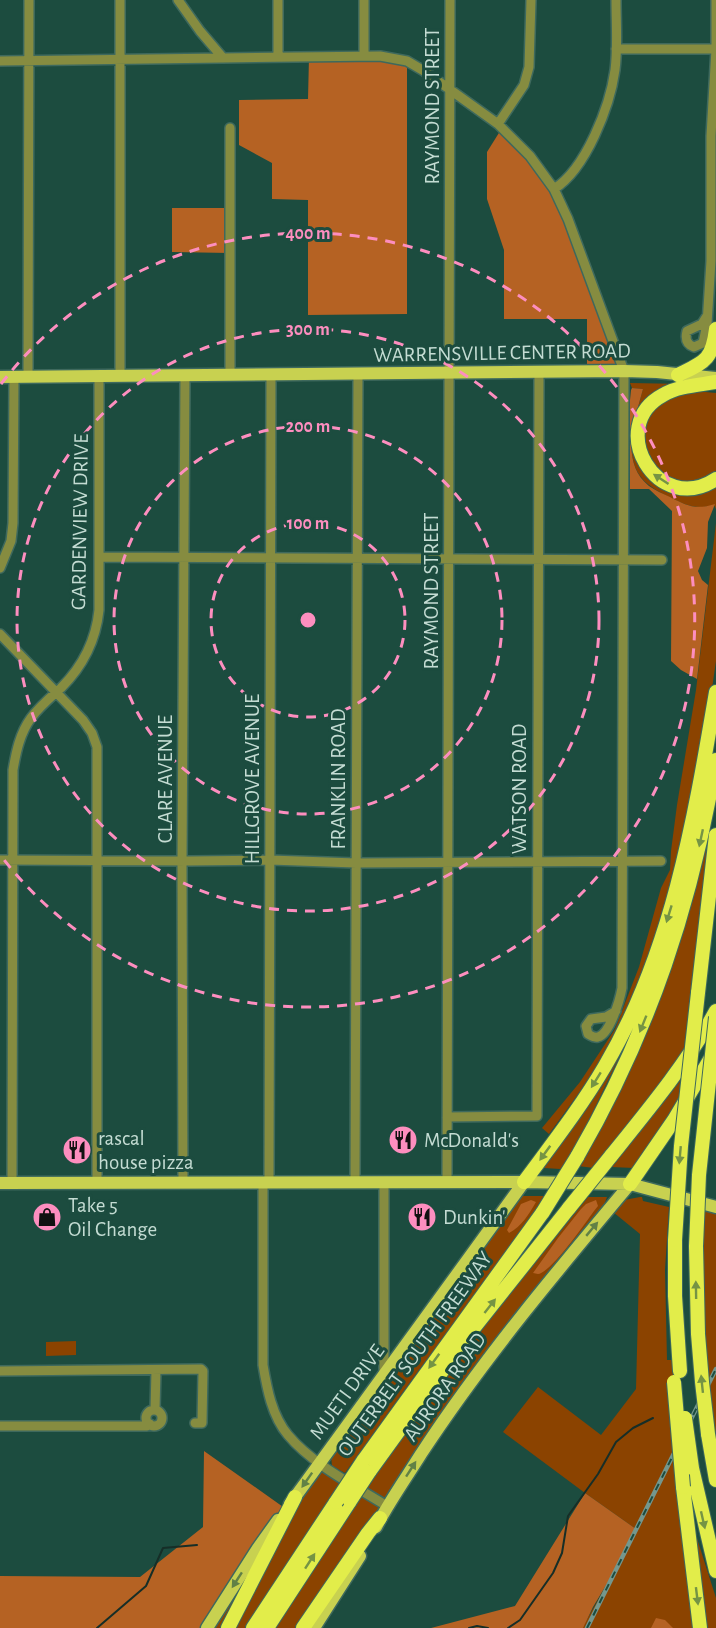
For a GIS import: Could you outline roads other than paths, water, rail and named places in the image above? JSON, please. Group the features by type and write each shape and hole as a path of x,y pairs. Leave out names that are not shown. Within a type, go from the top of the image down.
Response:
{"highway":[{"path":"678,375 706,359 712,349 716,329"},
{"path":"716,380 671,391 657,398 640,422 638,443 640,453 649,470 666,483 691,488 716,479"},
{"path":"524,1182 588,1094 623,1032 642,991 668,918 687,849 716,693"},
{"name":"OUTERBELT SOUTH FREEWAY","path":"254,1628 543,1212 597,1121 624,1068 664,969 692,877 716,760"},
{"path":"716,835 681,1146 675,1240 677,1330 672,1360 677,1377 692,1468 716,1571"},
{"name":"OUTERBELT SOUTH FREEWAY","path":"366,1467 681,1068 716,1011"},
{"path":"716,1017 698,1184 696,1246 698,1334 702,1382 716,1480"},
{"path":"630,1184 674,1120 716,1049"},
{"path":"677,1377 683,1487 700,1628"},
{"path":"228,1628 295,1497"},
{"name":"OUTERBELT SOUTH FREEWAY","path":"267,1628 343,1501"},
{"path":"303,1628 384,1512"}],"main road":[{"name":"WARRENSVILLE CENTER ROAD","path":"0,377 624,371 716,380"},
{"path":"6,1183 524,1182 630,1184 716,1207"},
{"name":"MUETI DRIVE","path":"207,1628 258,1548 319,1462 524,1182"},
{"name":"AURORA ROAD","path":"314,1628 443,1420 502,1340 630,1184"}],"street":[{"path":"28,377 29,0"},
{"path":"120,0 120,376"},
{"path":"178,0 223,58"},
{"path":"278,0 278,57"},
{"path":"364,0 364,56"},
{"name":"RAYMOND STREET","path":"447,1183 450,0"},
{"path":"498,124 524,85 529,67 531,0"},
{"path":"554,189 576,167 592,143 609,95 615,71 616,0"},
{"path":"708,316 716,0"},
{"path":"616,49 716,49"},
{"path":"0,61 364,56 381,56 406,61 424,71 498,124 530,156 554,189 585,262 603,318 624,371 622,988 616,1011"},
{"path":"230,128 230,375"},
{"name":"WATSON ROAD","path":"447,1117 537,1116 539,372"},
{"name":"FRANKLIN ROAD","path":"355,1183 358,374"},
{"name":"CLARE AVENUE","path":"183,1183 185,375"},
{"name":"HILLGROVE AVENUE","path":"271,375 270,860 263,1365 267,1390 287,1434 306,1453 384,1512"},
{"name":"GARDENVIEW DRIVE","path":"6,1183 12,785 15,756 30,719 80,666 95,633 99,610 99,376"},
{"path":"0,568 11,541 13,522 14,377"},
{"path":"99,557 662,560"},
{"path":"0,634 83,720 92,733 97,747 97,1183"},
{"path":"0,860 270,860 356,863 661,861"},
{"path":"384,1183 384,1375"},
{"path":"0,1371 201,1369 203,1371 202,1423 195,1423"},
{"path":"0,1426 158,1425 162,1419 160,1412 155,1410 156,1370"}],"waterway":[{"path":"508,1628 520,1620 553,1573 562,1553 568,1516 598,1474 616,1442 633,1428 653,1418"},
{"path":"97,1628 146,1586 163,1548 197,1545"},
{"path":"469,1628 477,1626 488,1628"}],"railway":[{"path":"587,1628 716,1369"}],"place":[{"name":"McDonald's","path":"403,1140"},
{"name":"rascal house pizza","path":"77,1150"},
{"name":"Take 5 Oil Change","path":"47,1217"},
{"name":"Dunkin'","path":"422,1217"}]}
